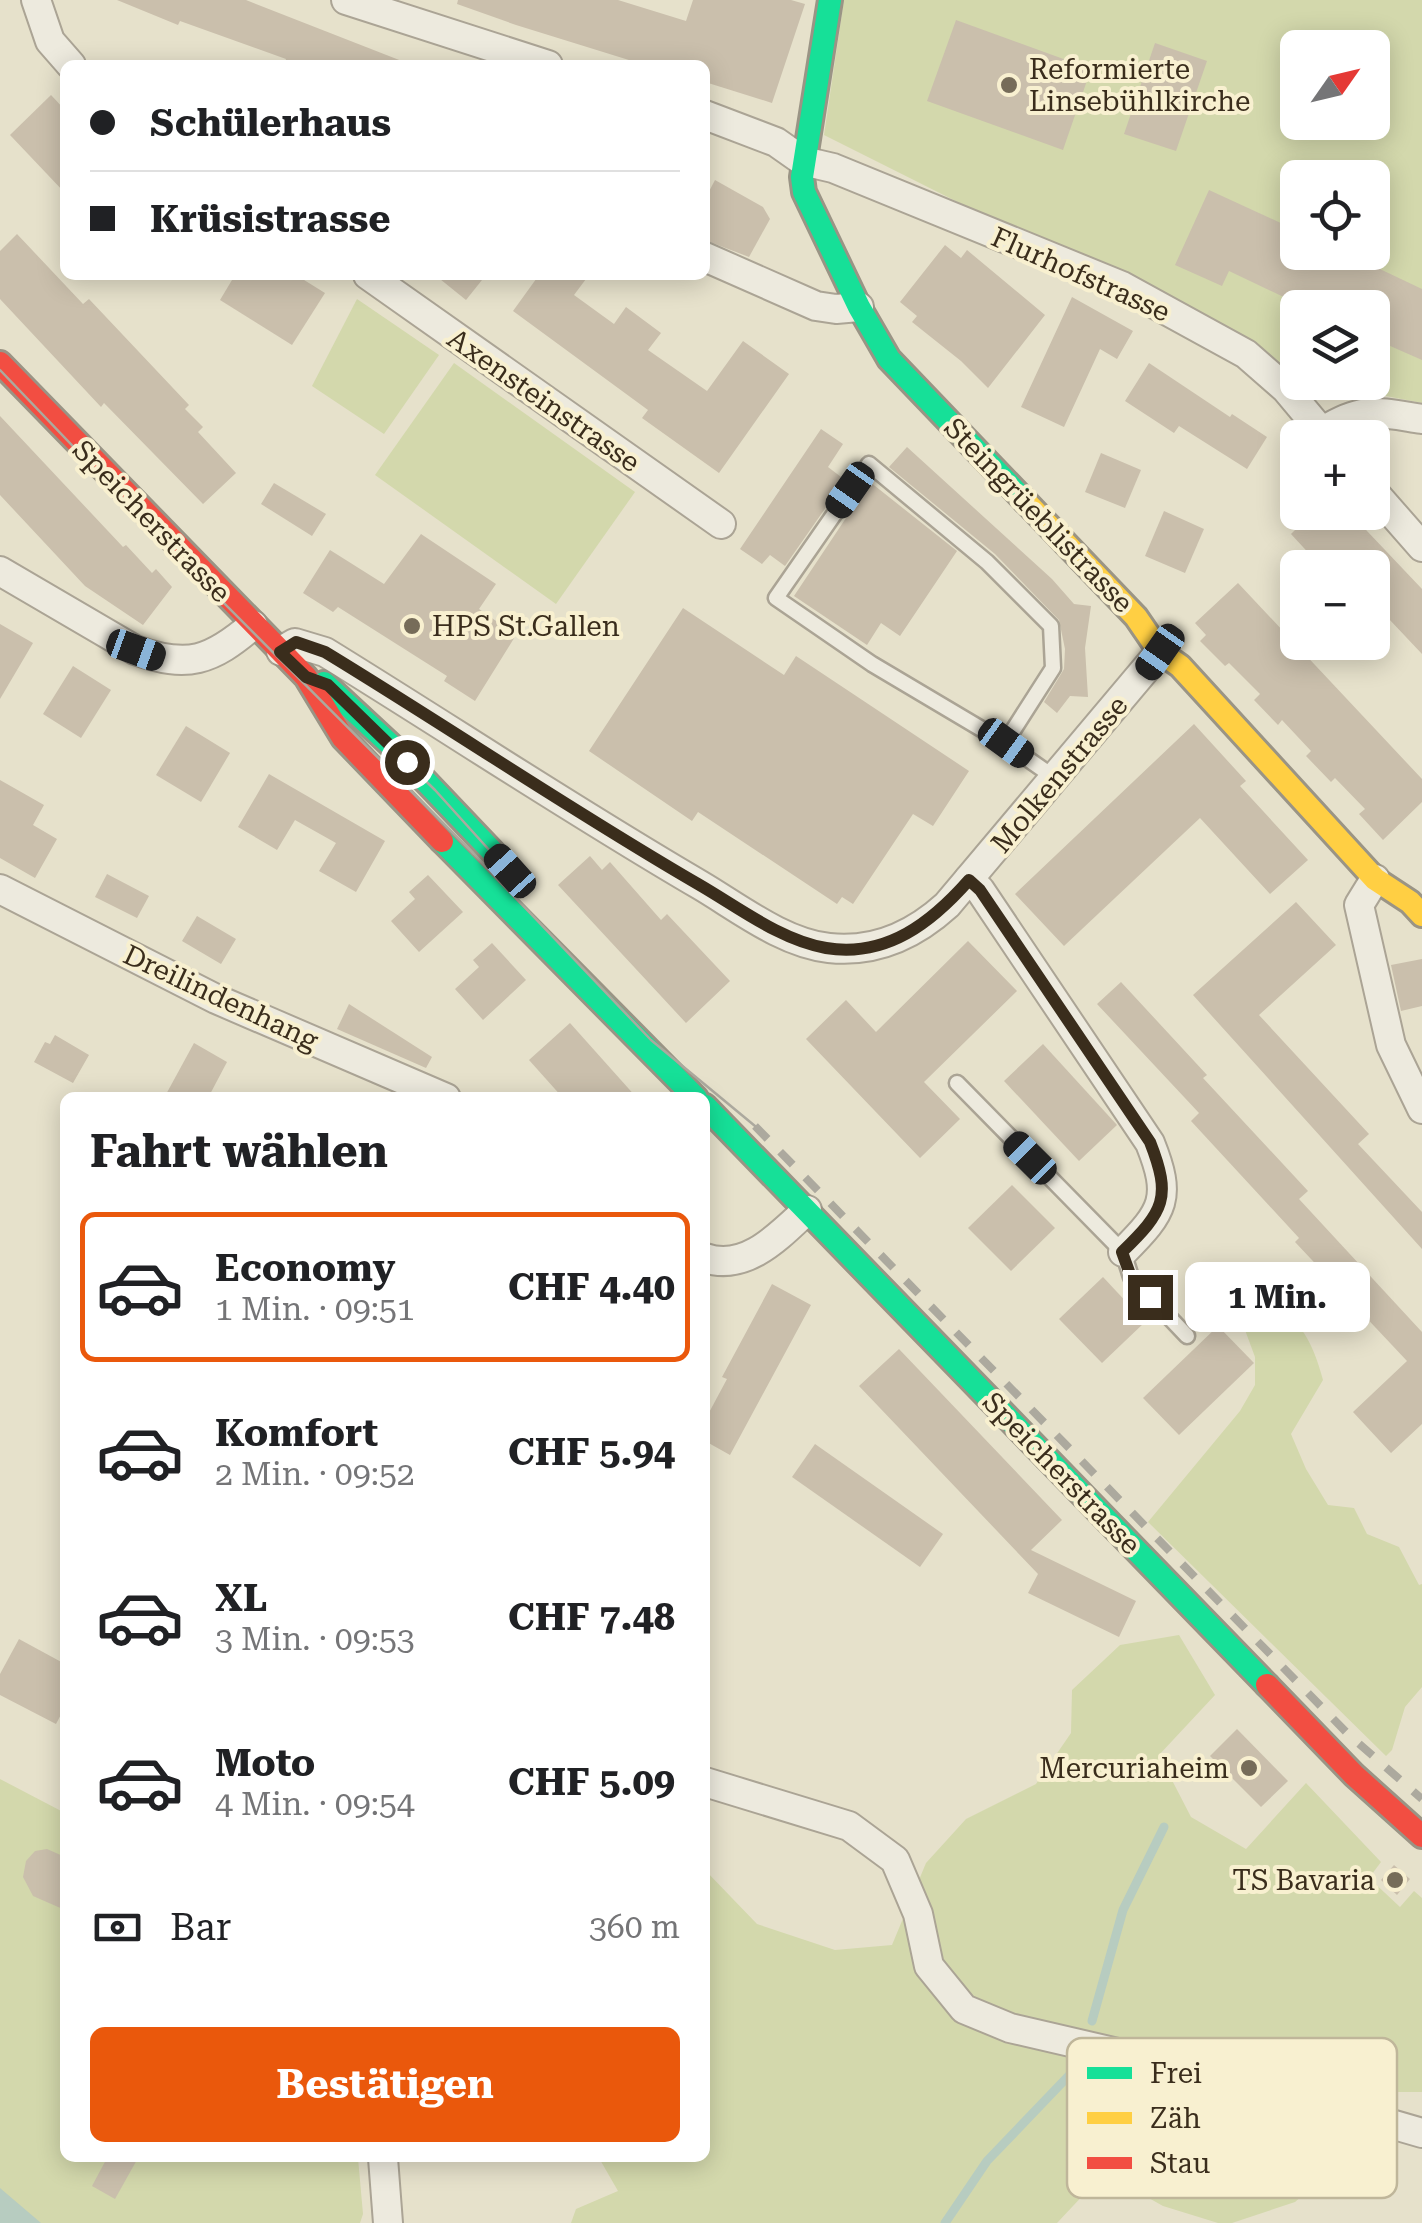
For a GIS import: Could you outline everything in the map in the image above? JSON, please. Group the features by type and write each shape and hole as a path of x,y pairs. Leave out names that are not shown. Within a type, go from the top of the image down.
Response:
{"main road":[{"name":"Steingrüeblistrasse","path":"830,0 803,160 804,192 859,307 889,359 1136,617 1160,652 1180,666 1375,879 1410,902 1422,915"},
{"name":"Speicherstrasse","path":"0,363 306,677 344,738 582,986 690,1092"},
{"name":"Speicherstrasse","path":"306,677 328,685 352,706 523,884"},
{"name":"Speicherstrasse","path":"559,928 624,1024"},
{"name":"Speicherstrasse","path":"710,1111 1354,1775 1422,1836"}],"street":[{"path":"36,0 50,40 67,60"},
{"path":"346,0 532,60"},
{"name":"Flurhofstrasse","path":"710,117 776,142 803,160 833,168 1122,286 1246,354 1286,388 1313,420"},
{"path":"710,260 816,306 859,307"},
{"name":"Axensteinstrasse","path":"375,280 721,524"},
{"path":"1342,420 1362,412 1422,419"},
{"path":"1390,511 1422,547"},
{"path":"0,571 136,650 179,663 218,651 252,625"},
{"name":"Molkenstrasse","path":"280,652 296,642 325,652 656,860 793,939 828,948 881,945 930,920 969,880 1160,652"},
{"path":"1375,879 1359,905 1390,1045 1422,1109"},
{"path":"969,880 980,890 1150,1142 1164,1176 1162,1203 1143,1232 1122,1252"},
{"name":"Dreilindenhang","path":"0,889 216,999 432,1092"},
{"path":"710,1259 731,1261 747,1257 772,1242 807,1210"},
{"path":"710,1783 788,1804 849,1826 894,1860 918,1914 929,1966 964,2009 1010,2028 1067,2041"},
{"path":"1397,2126 1422,2133"},
{"path":"383,2162 388,2223"}],"lane":[{"path":"1006,743 1053,668 1051,626 987,562 869,464 776,598 872,664 1006,743 1055,779"},
{"path":"956,1082 1122,1252 1131,1277 1187,1336"}],"green space":[{"path":"844,0 1422,0 1422,403 1390,397 1390,290 1280,290 1280,363 824,135"},
{"path":"357,299 439,355 384,434 312,386"},
{"path":"454,363 635,492 556,604 375,475"},
{"path":"1266,1296 1304,1332 1323,1380 1291,1434 1306,1469 1328,1505 1354,1508 1367,1534 1399,1547 1419,1585 1422,1584 1422,1687 1405,1707 1392,1750 1386,1756 1148,1522 1240,1411 1255,1385 1255,1357 1245,1330 1248,1305"},
{"path":"1179,1635 1215,1695 1159,1755 1191,1817 1246,1849 1306,1783 1381,1862 1369,1878 1400,1907 1414,1891 1422,1898 1422,2092 1397,2092 1397,2038 1067,2038 1067,2198 1080,2198 1057,2223 571,2223 576,2209 618,2191 601,2162 710,2162 710,1875 757,1924 835,1950 892,1945 926,1863 966,1819 1036,1784 1071,1733 1072,1690 1120,1645"},
{"path":"0,1779 60,1810 60,2162 358,2162 363,2214 360,2223 0,2223"},
{"path":"1149,2198 1300,2198 1232,2223 1218,2223"}],"shaded area":[{"path":"0,2188 41,2223 0,2223"}],"building":[{"path":"117,0 246,0 399,60 286,60 180,21 178,25"},
{"path":"458,0 618,0 686,21 693,0 791,0 805,4 772,103 710,84 710,60 629,60 457,4"},
{"name":"Reformierte Linsebühlkirche","path":"956,20 1091,69 1063,150 927,101"},
{"path":"1155,43 1207,61 1176,151 1124,134"},
{"path":"51,95 60,105 60,188 10,135"},
{"path":"715,180 763,207 770,219 749,257 710,242 710,190"},
{"path":"1209,190 1280,223 1280,270 1382,270 1422,289 1422,360 1390,346 1390,290 1280,290 1280,295 1229,271 1222,286 1175,265"},
{"path":"17,234 83,304 89,299 189,405 185,409 203,427 198,432 236,473 203,504 104,403 101,407 0,299 0,251"},
{"path":"945,245 961,258 967,250 1045,315 988,388 912,322 917,316 900,302"},
{"path":"232,280 304,280 325,293 292,345 220,300"},
{"path":"441,280 482,280 466,300"},
{"path":"535,280 585,280 574,295 614,324 626,307 661,333 648,350 707,391 743,341 789,374 719,473 642,418 648,410 513,311"},
{"path":"1072,297 1133,331 1117,359 1100,349 1064,427 1021,407"},
{"path":"1149,363 1267,437 1247,469 1179,426 1174,433 1125,401"},
{"path":"0,416 123,547 126,545 152,573 156,569 172,587 143,625 85,586 0,495"},
{"path":"821,429 843,444 828,467 845,480 785,566 770,555 762,564 740,549"},
{"path":"907,447 1052,579 1074,604 1091,606 1085,648 1088,697 1070,696 1057,713 1044,702 1064,669 1065,649 1059,620 995,554 889,467"},
{"path":"1101,453 1141,470 1125,508 1085,492"},
{"path":"870,482 957,551 900,636 881,623 867,645 794,596"},
{"path":"274,483 326,514 312,536 261,504"},
{"path":"1164,511 1204,529 1185,573 1145,556"},
{"path":"1295,530 1366,530 1385,550 1306,550 1291,534"},
{"name":"HPS St.Gallen","path":"421,534 496,584 479,609 516,635 475,701 444,681 447,676 338,607 333,612 303,593 330,550 384,584"},
{"path":"1390,555 1422,589 1422,654 1390,620"},
{"path":"1238,583 1280,628 1280,660 1310,660 1422,779 1422,802 1383,840 1359,814 1365,809 1335,778 1331,782 1306,756 1311,751 1282,720 1278,725 1254,700 1260,694 1200,641 1206,635 1195,623"},
{"path":"683,608 784,675 796,656 969,771 933,826 913,814 853,904 842,897 837,904 698,812 692,821 589,751"},
{"path":"0,624 33,643 0,699"},
{"path":"73,666 111,690 81,738 43,714"},
{"path":"1194,724 1246,781 1240,786 1308,860 1270,894 1200,818 1064,946 1015,894"},
{"path":"186,726 230,753 201,802 156,775"},
{"path":"269,774 385,841 356,892 319,871 336,843 295,820 277,850 238,827"},
{"path":"0,780 44,805 33,825 57,839 35,878 0,858"},
{"path":"590,856 602,870 610,862 661,920 667,914 730,981 686,1023 558,885"},
{"path":"107,874 149,896 137,918 95,897"},
{"path":"428,875 463,912 419,952 391,921 415,899 409,892"},
{"path":"1296,902 1336,945 1259,1015 1369,1134 1358,1144 1422,1212 1422,1249 1193,995"},
{"path":"197,916 236,939 221,964 182,941"},
{"path":"968,941 1017,991 924,1082 960,1119 920,1158 806,1039 846,1000 876,1032"},
{"path":"492,943 526,980 483,1020 455,989 479,967 473,960"},
{"path":"1422,959 1422,1006 1401,1011 1391,965"},
{"path":"1121,982 1308,1191 1299,1199 1422,1332 1422,1424 1391,1453 1353,1412 1407,1361 1295,1242 1299,1238 1191,1121 1199,1113 1097,1004"},
{"path":"349,1004 432,1057 426,1068 337,1029"},
{"path":"570,1023 632,1092 558,1092 529,1060"},
{"path":"55,1035 89,1055 73,1083 34,1062 45,1042 50,1044"},
{"path":"194,1043 227,1062 211,1092 167,1092"},
{"path":"1043,1044 1117,1125 1079,1161 1004,1081"},
{"path":"1012,1185 1055,1228 1011,1271 968,1228"},
{"path":"1103,1277 1145,1322 1102,1363 1059,1319"},
{"path":"772,1284 811,1305 730,1455 710,1444 710,1411 727,1379 722,1377"},
{"path":"1218,1326 1254,1363 1179,1435 1143,1398"},
{"path":"899,1349 1062,1520 1031,1550 1136,1601 1119,1637 1028,1593 1038,1574 859,1386"},
{"path":"815,1444 943,1534 920,1567 792,1477"},
{"path":"19,1639 60,1661 60,1716 56,1724 0,1695 0,1674"},
{"name":"Mercuriaheim","path":"1237,1729 1288,1781 1261,1807 1210,1756"},
{"path":"47,1849 60,1855 60,1908 33,1896 23,1877 26,1861 35,1851"},
{"name":"TS Bavaria","path":"1394,1865 1410,1879 1397,1895 1381,1880"},
{"path":"105,2162 136,2162 115,2199 92,2186"}],"waterway":[{"path":"1092,2021 1123,1910 1164,1827"},
{"path":"945,2223 987,2161 1067,2078"}],"tram line":[{"path":"0,370 651,1040 755,1126"},
{"path":"317,675 435,790 509,872"}],"railway":[{"path":"755,1126 1348,1734 1422,1799"}],"traffic: fast":[{"path":"830,0 802,177 804,192 859,307 889,359 1025,501"},
{"path":"324,683 394,748 509,869"},
{"path":"442,841 690,1092"},
{"path":"710,1111 1267,1685"}],"traffic: slow":[{"path":"1025,501 1136,617 1160,652 1180,666 1375,879 1410,902 1422,915"}],"traffic: jam":[{"path":"0,363 306,677 343,738 442,841"},
{"path":"1267,1685 1354,1775 1422,1836"}],"place":[{"name":"Reformierte Linsebühlkirche","path":"1009,85"},
{"name":"HPS St.Gallen","path":"412,626"},
{"name":"Mercuriaheim","path":"1249,1768"},
{"name":"TS Bavaria","path":"1395,1880"}],"route":[{"path":"407,762 328,685 306,677 280,652 296,642 325,652 656,860 793,939 828,948 881,945 930,920 969,880 980,890 1150,1142 1164,1176 1162,1203 1143,1232 1122,1252 1131,1277 1150,1297"}]}
